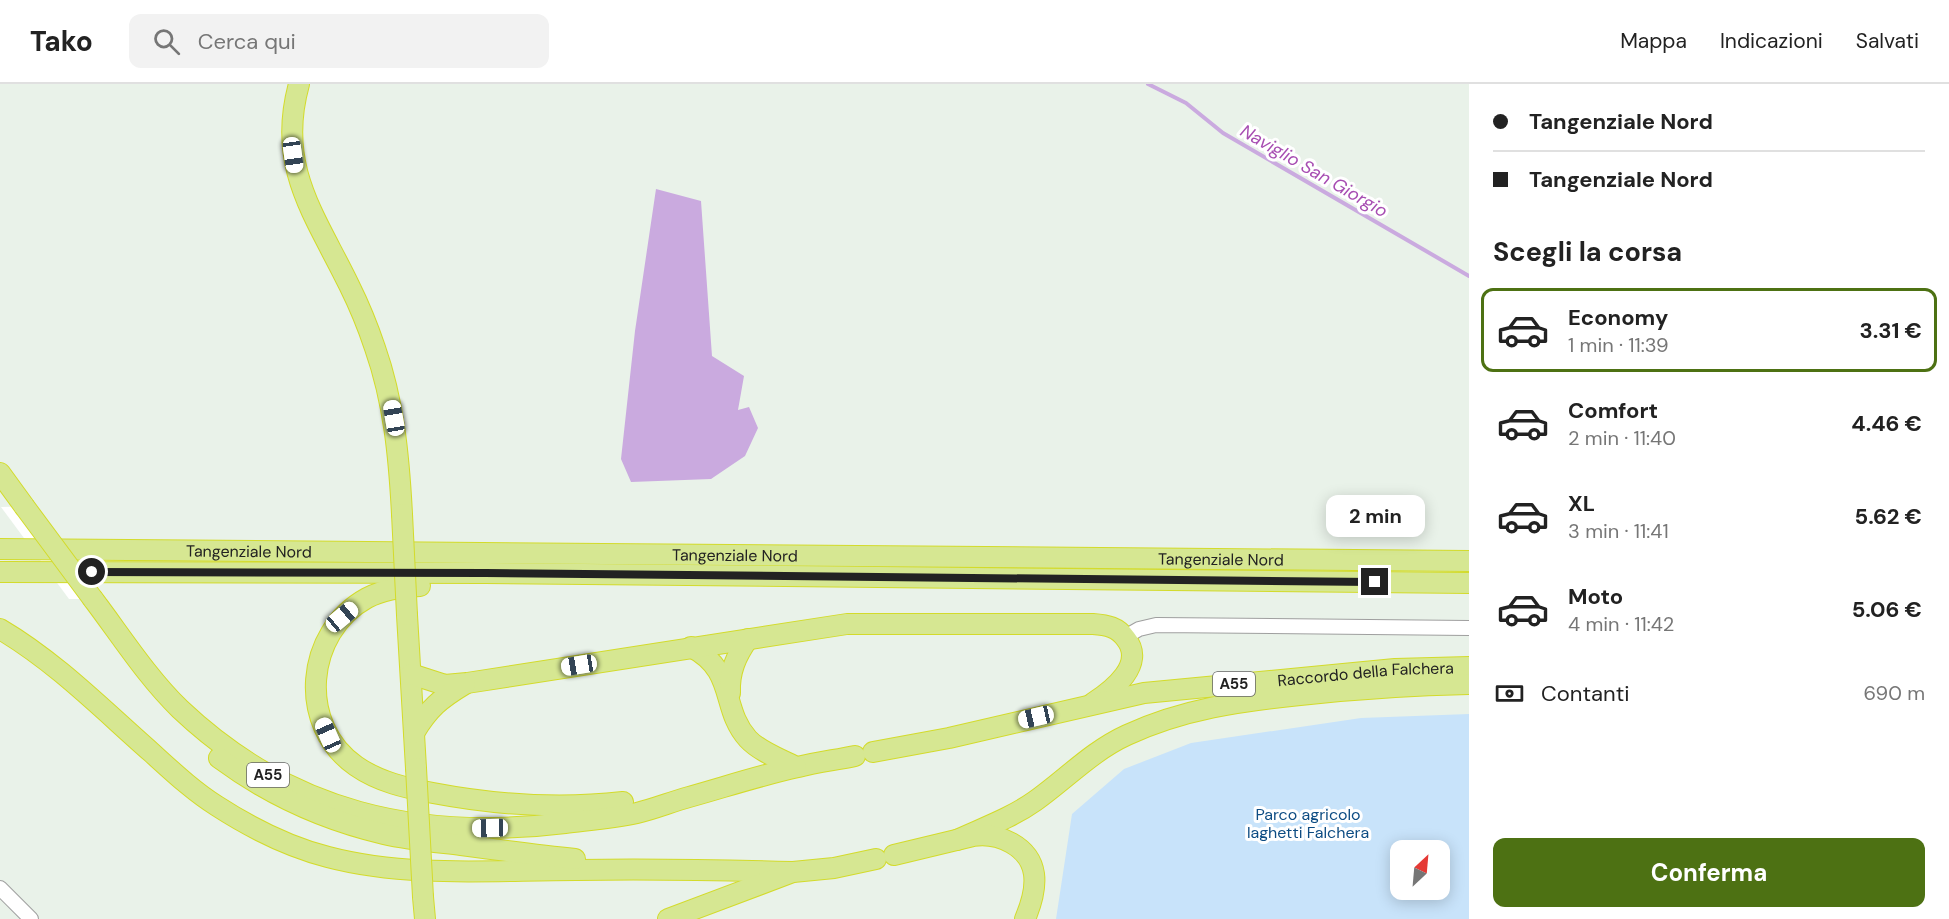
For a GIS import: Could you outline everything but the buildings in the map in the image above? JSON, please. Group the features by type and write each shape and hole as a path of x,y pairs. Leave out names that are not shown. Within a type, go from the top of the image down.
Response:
{"highway":[{"path":"299,84 292,127 295,167 304,197 349,285 376,352 391,403 396,433 425,919"},
{"name":"A55","path":"0,473 11,502 86,599 161,688 201,727 235,754 273,778 335,805 402,822 470,828 539,826 636,813 796,767"},
{"name":"Tangenziale Nord","path":"0,549 1469,561"},
{"name":"Tangenziale Nord","path":"0,572 485,573 1469,583"},
{"path":"485,573 432,585 387,590 368,598 342,617 322,647 316,684 321,719 328,735 340,752 356,766 390,783 462,799 563,806 677,800"},
{"path":"86,599 141,683 180,726 242,775 305,809 362,828 407,839 655,869"},
{"path":"411,674 445,685 467,683 847,624 1102,624 1117,629 1130,644 1133,653 1129,668 1109,693 1093,703"},
{"path":"0,629 32,649 67,676 184,782 215,805 281,841 328,857 388,868 432,871 655,869 794,872 834,868 981,834 1001,838 1021,849 1033,867 1032,899 1025,919"},
{"path":"730,701 730,679 733,665 748,639"},
{"path":"691,647 714,663 722,676 741,730 756,747 796,767"},
{"path":"409,652 434,672 467,683"},
{"name":"Raccordo della Falchera","path":"796,767 949,738 1144,693 1395,669 1469,667"},
{"path":"414,733 427,712 436,703 467,683"},
{"name":"Raccordo della Falchera","path":"957,840 1012,815 1034,802 1083,763 1119,739 1184,714 1213,706 1331,692 1469,684"},
{"path":"668,919 794,872"}],"street":[{"path":"1125,637 1139,629 1156,625 1469,628"},
{"path":"0,888 6,899 31,919"}],"green space":[{"name":"Parco agricolo laghetti Falchera","path":"1469,714 1469,919 1056,919 1072,814 1124,769 1191,743 1361,718"}],"shaded area":[{"path":"656,189 701,201 712,356 744,376 738,410 749,407 758,428 745,456 711,479 631,482 621,459 635,331"}],"pier":[{"path":"36,506 107,599 69,599 1,507"}],"waterway":[{"name":"Naviglio San Giorgio","path":"1148,84 1186,103 1223,133 1469,276"}],"route":[{"path":"92,572 485,573 1375,582"}]}
